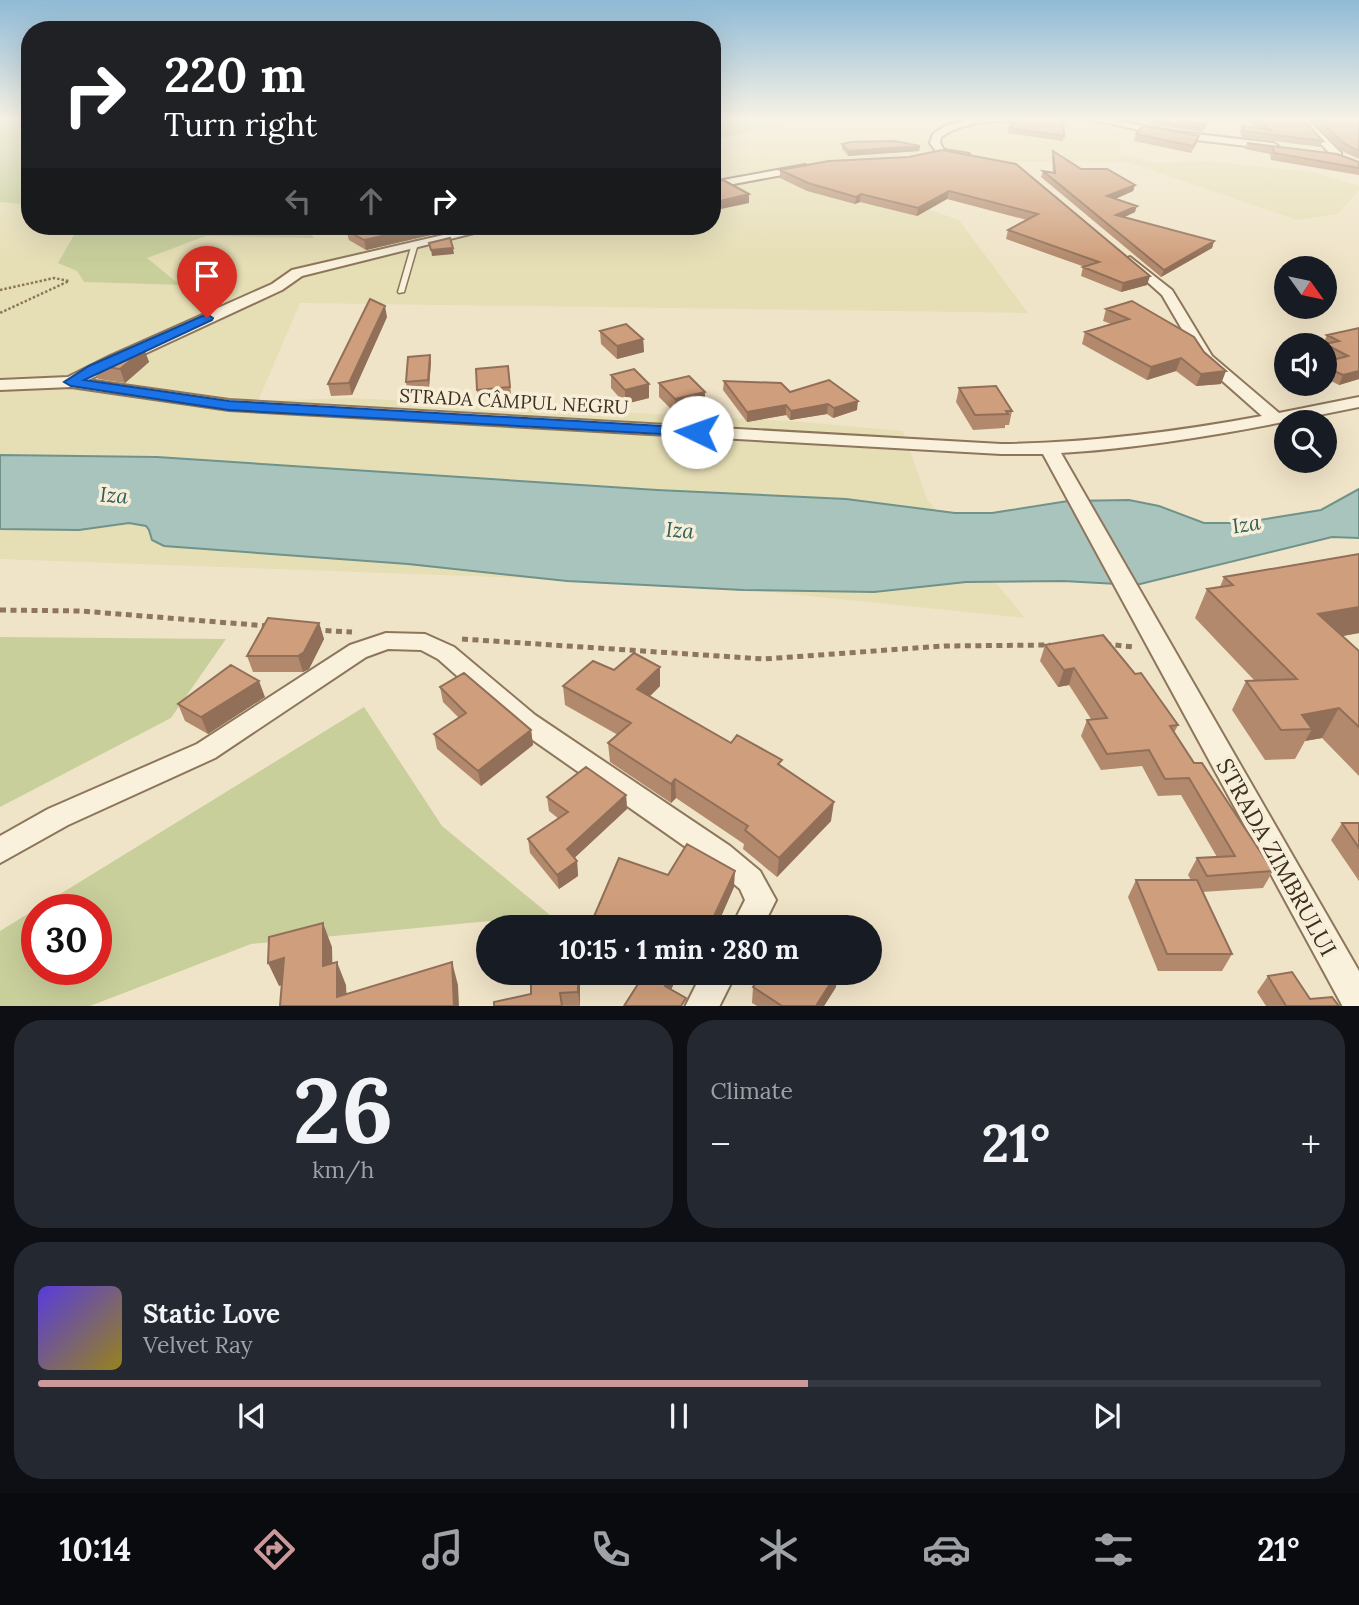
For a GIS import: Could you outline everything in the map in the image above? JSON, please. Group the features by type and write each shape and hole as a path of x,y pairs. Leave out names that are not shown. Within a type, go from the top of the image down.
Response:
{"street":[{"path":"721,182 820,165"},
{"path":"71,382 115,359 277,287 298,274 461,235"},
{"path":"1116,250 1167,293 1206,359 1274,417"},
{"name":"STRADA CÂMPUL NEGRU","path":"0,385 71,382 229,405 1050,450 1147,441 1274,418"},
{"name":"STRADA CÂMPUL NEGRU","path":"1317,410 1359,402"},
{"path":"1050,450 1195,710"},
{"path":"0,851 58,817 206,751 358,651 386,641 425,642 446,653 526,722 720,855 750,880 761,900 753,915"},
{"name":"STRADA ZIMBRULUI","path":"1195,710 1359,1003"},
{"path":"701,1006 713,985"}],"lane":[{"path":"401,292 414,247"}],"path":[{"path":"0,290 54,278 69,281 0,313"},
{"path":"0,610 81,611 271,626"},
{"path":"311,629 365,633"},
{"path":"461,639 764,659 944,646 1062,645"},
{"path":"1103,644 1141,648 1165,656"}],"shaded area":[{"path":"721,165 937,165 895,197 959,220 1028,313 300,303 258,401 353,398 790,421 903,431 927,499 1025,618 691,584 0,559 0,202 21,204 21,235 74,235 59,263 77,271 84,282 178,285 146,258 206,236 313,238 311,235 721,235"},
{"path":"1136,165 1245,165 1314,172 1359,186 1359,190 1338,214 1297,220"}],"green space":[{"path":"0,165 21,165 21,204 0,202"},
{"path":"74,235 312,235 314,238 206,236 147,258 180,285 84,282 77,271 58,263"},
{"path":"0,637 226,639 171,718 0,807"},
{"path":"364,707 442,826 550,915 476,915 476,922 251,944 90,1006 0,1006 0,931 21,918 21,985 112,985 112,894 60,894"}],"water":[{"name":"Iza","path":"0,455 157,457 657,490 846,499 955,513 992,513 1068,501 1129,500 1159,506 1204,523 1241,523 1321,510 1359,489 1359,538 1332,537 1136,585 1063,581 966,582 874,592 743,590 567,581 408,564 164,546 152,540 146,526 129,523 79,530 0,529"}],"building":[{"path":"808,165 1017,165 1150,276 1123,283 1083,267 1099,262 1008,230 1038,214 949,191 918,208 861,194 856,197 808,183 780,170"},
{"path":"1054,165 1107,169 1135,185 1107,196 1137,206 1116,215 1214,241 1164,270 1043,171 1055,173"},
{"path":"723,180 749,194 721,201"},
{"path":"355,235 386,235 364,240"},
{"path":"450,238 453,248 431,250 429,243"},
{"path":"370,299 385,306 349,383 328,384"},
{"path":"1132,301 1194,337 1204,352 1226,371 1201,374 1181,358 1151,367 1085,332 1129,319 1106,309"},
{"path":"626,324 643,339 617,346 600,331"},
{"path":"1359,328 1359,371 1343,375 1337,372 1337,359 1348,356 1337,350 1339,341 1336,333"},
{"path":"129,348 144,349 120,369 92,365"},
{"path":"430,355 428,380 406,382 408,357"},
{"path":"508,366 510,387 477,390 476,369"},
{"path":"634,369 649,384 625,390 611,375"},
{"path":"689,376 705,392 675,399 659,383"},
{"path":"829,380 858,401 834,408 828,404 791,411 786,405 747,412 724,381 781,383 790,392"},
{"path":"996,386 1012,411 1006,411 1008,414 975,415 959,388"},
{"path":"1359,554 1359,607 1318,614 1359,651 1359,727 1339,708 1302,715 1312,729 1281,730 1246,681 1297,679 1207,589 1233,585 1224,577"},
{"path":"268,618 319,623 304,652 298,656 247,656"},
{"path":"1103,635 1135,674 1141,673 1178,725 1170,726 1194,763 1202,763 1273,871 1207,876 1197,858 1235,856 1189,778 1165,779 1149,750 1107,754 1087,720 1107,718 1074,668 1064,670 1045,645"},
{"path":"634,653 660,667 637,689 731,743 737,735 782,760 778,764 834,802 779,858 745,830 748,826 675,779 671,784 608,743 631,723 563,686 593,661 614,670"},
{"path":"231,665 259,681 201,717 178,704"},
{"path":"464,673 531,730 478,771 434,734 466,713 440,687"},
{"path":"586,767 626,795 567,849 577,861 557,875 528,839 568,812 547,797"},
{"path":"1342,823 1359,823 1359,848"},
{"path":"687,844 735,871 715,915 595,915 619,858 668,875"},
{"path":"1136,880 1197,880 1232,954 1167,954"},
{"path":"323,923 323,966 337,962 337,997 452,962 454,1006 280,1006 284,958 268,963 269,937"},
{"path":"1292,972 1310,999 1332,997 1339,1006 1286,1006 1268,976"},
{"path":"531,985 578,985 578,992 560,993 562,1006 494,1006 494,1002 531,994"},
{"path":"637,985 665,985 686,998 681,1006 624,1006"},
{"path":"829,985 816,1006 782,1006 753,987"}],"route":[{"path":"207,318 71,382 229,405 697,432"}]}
